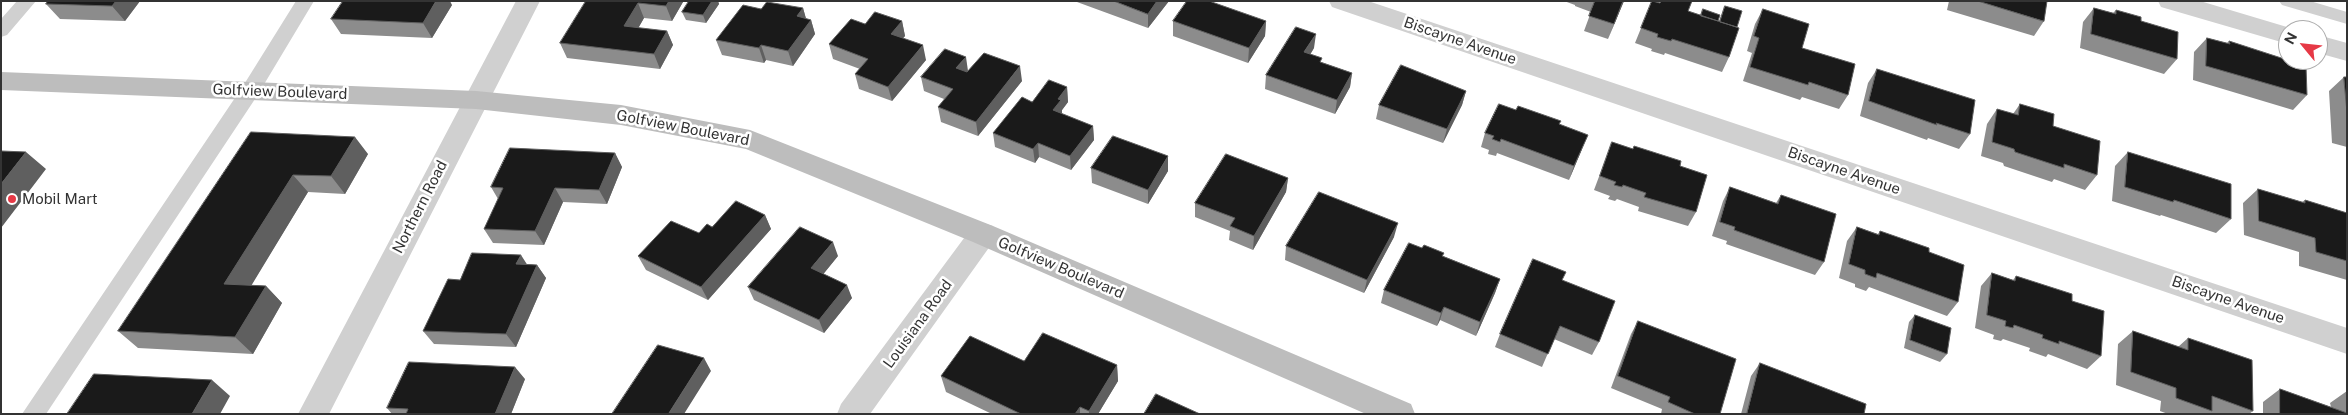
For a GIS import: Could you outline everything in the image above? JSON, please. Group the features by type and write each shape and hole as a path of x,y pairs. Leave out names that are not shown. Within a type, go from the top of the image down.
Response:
{"street":[{"name":"Northern Road","path":"313,414 528,1"},
{"name":"Biscayne Avenue","path":"1341,1 2347,341"},
{"path":"2170,1 2278,32"},
{"path":"2328,47 2347,52"},
{"name":"Golfview Boulevard","path":"1,81 476,100 621,115 750,140 983,234 1400,414"},
{"name":"Louisiana Road","path":"852,414 983,234"}],"lane":[{"path":"1,31 27,1"},
{"path":"33,414 250,91 305,1"},
{"path":"2288,1 2347,18"}],"building":[{"path":"48,1 116,1 112,6 46,4"},
{"path":"343,1 436,1 423,23 331,19"},
{"path":"586,1 669,1 666,6 638,3 624,26 667,31 654,54 560,43"},
{"path":"689,1 712,1 703,15 682,12"},
{"path":"1114,1 1157,1 1148,14"},
{"path":"1187,1 1209,1 1266,21 1249,48 1173,21"},
{"path":"1595,1 1623,1 1614,24 1589,16"},
{"path":"1652,1 1660,3 1661,1 1692,1 1688,11 1739,28 1729,57 1672,39 1671,41 1657,37 1658,34 1641,28"},
{"path":"1978,1 2047,1 2044,21"},
{"path":"767,2 803,8 797,16 811,20 788,51 761,45 759,48 716,40 743,5 761,9"},
{"path":"1725,6 1742,11 1737,27 1720,22"},
{"path":"2094,8 2116,14 2116,10 2141,17 2141,21 2178,32 2177,59 2091,34"},
{"path":"1703,9 1720,15 1718,21 1701,16"},
{"path":"1763,9 1809,24 1802,48 1855,64 1848,95 1809,82 1808,85 1750,67 1759,38 1754,36"},
{"path":"875,12 902,21 891,34 923,45 888,87 855,74 868,59 829,44 851,19 865,24"},
{"path":"1296,27 1316,34 1304,52 1322,58 1320,62 1352,73 1337,100 1266,75"},
{"path":"2207,38 2230,44 2229,41 2278,57 2278,70 2306,70 2307,95 2206,66"},
{"path":"945,49 966,57 956,68 967,72 984,53 1020,66 976,122 938,107 953,89 921,77"},
{"path":"1401,65 1466,91 1447,129 1379,105"},
{"path":"1877,69 1975,100 1970,134 1936,123 1937,125 1869,101"},
{"path":"2344,77 2347,77 2347,112"},
{"path":"1049,80 1067,87 1058,99 1061,100 1053,110 1093,126 1070,156 1038,143 1033,149 993,133 1022,97 1032,102"},
{"path":"1499,104 1516,110 1518,106 1561,121 1559,124 1588,135 1574,166 1501,139 1500,142 1492,139 1494,136 1485,133"},
{"path":"2020,104 2054,114 2053,126 2100,141 2097,175 2064,164 2064,168 2015,152 2014,149 1992,142 1997,109 2018,115"},
{"path":"251,132 355,137 331,176 293,175 224,284 266,286 235,337 118,331"},
{"path":"1113,136 1168,156 1148,190 1091,168"},
{"path":"1612,142 1633,149 1634,146 1681,161 1680,166 1707,175 1696,212 1644,197 1646,193 1623,185 1622,187 1614,185 1616,182 1600,176"},
{"path":"510,148 615,153 599,190 555,188 535,231 484,229 503,188 491,187"},
{"path":"1,151 26,152 1,184"},
{"path":"2128,152 2231,184 2231,219 2174,200 2173,202 2125,187"},
{"path":"1226,154 1288,178 1254,236 1230,226 1235,218 1195,203"},
{"path":"1730,187 1778,204 1781,195 1836,214 1824,262 1734,230 1735,227 1720,222"},
{"path":"2258,189 2305,203 2305,200 2347,213 2347,261 2316,252 2315,238 2259,221"},
{"path":"1319,192 1398,223 1367,280 1286,246"},
{"path":"736,201 765,215 701,287 638,256 671,221 699,233 707,224 712,227"},
{"path":"800,227 833,242 811,268 847,285 819,320 748,287"},
{"path":"1857,227 1879,235 1880,231 1929,248 1929,252 1964,265 1958,302 1877,273 1876,278 1865,274 1865,270 1849,264"},
{"path":"1409,243 1422,248 1424,245 1444,253 1442,256 1500,279 1480,322 1444,307 1441,313 1384,290"},
{"path":"472,253 521,255 516,264 537,265 506,334 423,331 448,279 460,280"},
{"path":"1533,259 1566,272 1562,280 1615,301 1599,342 1560,326 1548,354 1500,334"},
{"path":"1992,273 2015,281 2016,276 2072,294 2072,301 2104,311 2101,356 2059,341 2059,344 2042,338 2043,335 2014,325 2013,328 2005,326 2006,321 1987,315"},
{"path":"1915,315 1951,328 1947,354 1910,340"},
{"path":"1638,321 1736,359 1720,414 1695,414 1668,402 1670,397 1618,376"},
{"path":"2133,331 2188,350 2188,338 2252,360 2253,411 2212,396 2212,411 2176,398 2176,388 2131,372"},
{"path":"1043,333 1117,365 1089,411 1080,407 1075,414 1021,414 941,376 970,336 1024,361"},
{"path":"658,345 704,358 669,413 673,414 612,414"},
{"path":"409,362 515,367 495,414 406,414 408,409 387,408"},
{"path":"1760,363 1866,404 1864,414 1747,414"},
{"path":"94,374 212,380 192,414 67,414"},
{"path":"2280,389 2347,413 2347,414 2280,414"},
{"path":"1156,394 1200,414 1144,414"}],"place":[{"name":"Mobil Mart","path":"12,199"}]}
